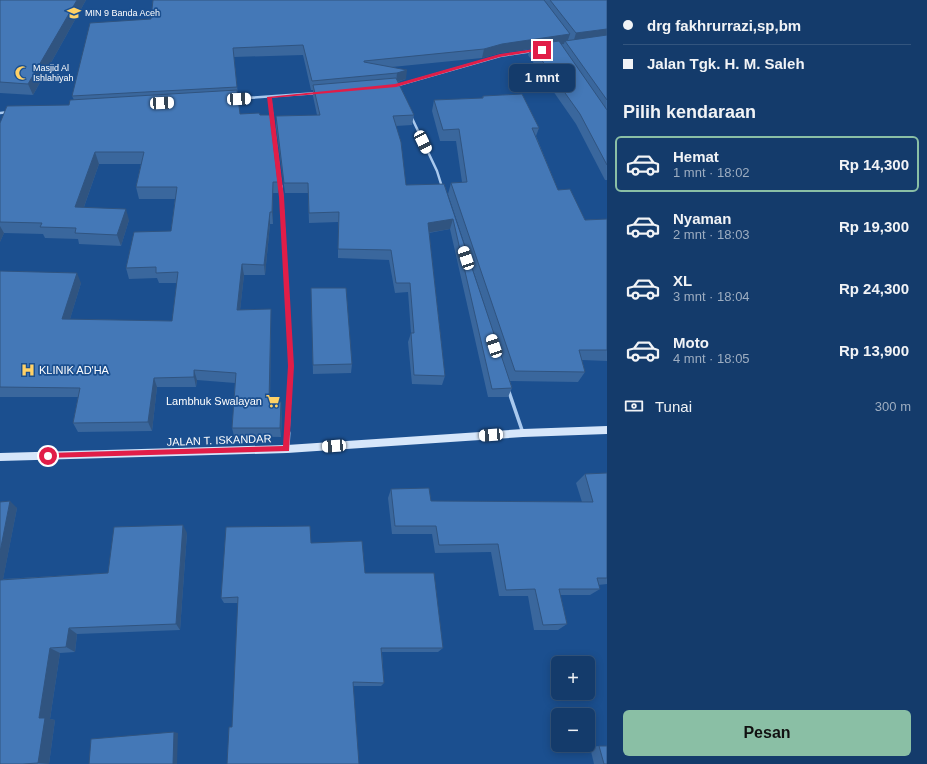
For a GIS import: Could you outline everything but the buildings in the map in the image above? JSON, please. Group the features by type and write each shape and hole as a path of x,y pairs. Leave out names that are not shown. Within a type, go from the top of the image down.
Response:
{"street":[{"path":"388,86 500,56 535,50"},
{"path":"396,85 399,93"},
{"path":"231,99 325,92"},
{"path":"270,97 282,197 291,366 287,449"},
{"path":"0,113 15,112"},
{"path":"409,114 437,171 444,193"},
{"path":"506,380 523,433"},
{"name":"JALAN T. ISKANDAR","path":"0,457 287,449 523,433 607,430"}],"place":[{"name":"MIN 9 Banda Aceh","path":"74,13"},
{"name":"Masjid Al Ishlahiyah","path":"22,73"},
{"name":"KLINIK AD'HA","path":"28,370"},
{"name":"Lambhuk Swalayan","path":"273,401"}],"route":[{"path":"48,456 287,449 291,366 286,296 282,197 270,97 396,85 500,56 542,50"}]}
